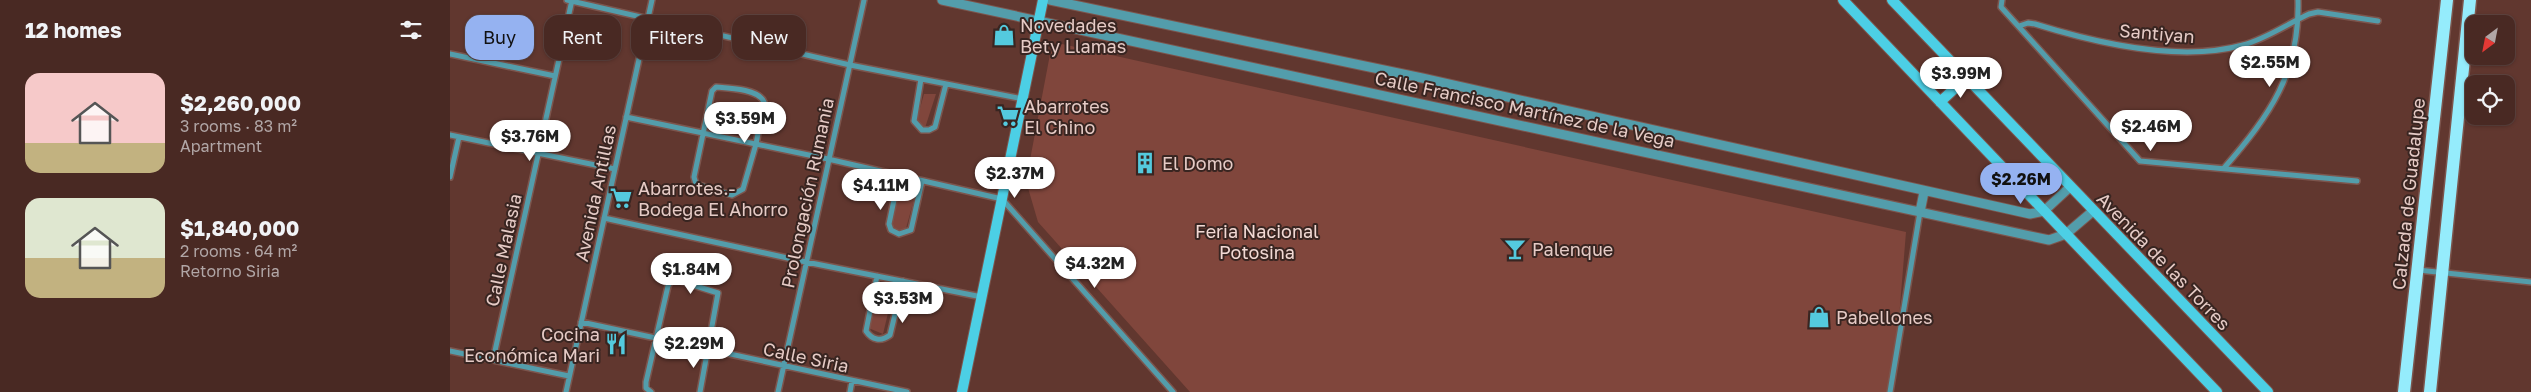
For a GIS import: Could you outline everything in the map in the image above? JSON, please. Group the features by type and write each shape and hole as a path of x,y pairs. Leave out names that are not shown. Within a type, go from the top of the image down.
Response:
{"main road":[{"path":"962,392 1043,0"},
{"path":"1843,0 2217,392"},
{"name":"Avenida de las Torres","path":"1892,0 2268,392"},
{"name":"Calzada de Guadalupe","path":"2404,392 2447,0"},
{"path":"2430,392 2470,0"},
{"path":"1940,102 1966,78"}],"street":[{"path":"570,0 639,15"},
{"name":"Calle Malasia","path":"493,360 570,0"},
{"name":"Avenida Antillas","path":"648,15 652,0"},
{"name":"Prolongación Rumania","path":"778,392 864,0"},
{"name":"Calle Francisco Martínez de la Vega","path":"942,0 2049,240 2066,234 2093,211"},
{"name":"Calle Francisco Martínez de la Vega","path":"1050,0 1422,78 1924,192 2030,214 2044,211"},
{"path":"2002,0 2002,7 2140,162 2357,181"},
{"path":"2224,168 2244,144 2283,86 2297,42 2298,0"},
{"name":"Santiyan","path":"2019,26 2028,22 2095,40 2183,52 2243,45 2298,19 2318,12 2378,21"},
{"path":"722,35 850,65 1023,99"},
{"path":"450,54 555,76"},
{"name":"Avenida Antillas","path":"566,392 639,60"},
{"path":"921,79 914,121 917,127 922,130 929,130 935,127 946,84"},
{"path":"716,87 755,93 762,98 764,102 756,144 742,189 732,195 696,184 694,177 703,133 712,91 716,87"},
{"path":"626,117 828,159 1002,199 1172,392"},
{"path":"450,135 615,169"},
{"path":"450,177 458,137"},
{"path":"899,176 888,224 892,230 899,234 911,230 922,181"},
{"path":"2044,211 2070,187"},
{"path":"1890,392 1924,192"},
{"path":"604,218 982,298"},
{"path":"2418,270 2531,282"},
{"path":"877,276 866,331 870,336 877,339 884,340 890,336 903,281"},
{"path":"651,392 646,388 646,382 668,286 672,281 677,280 718,293 700,392"},
{"name":"Calle Siria","path":"581,322 907,392"},
{"path":"450,351 569,376"},
{"path":"850,392 852,381"},
{"path":"875,392 876,386"}],"green space":[{"name":"Feria Nacional Potosina","path":"1062,44 1906,232 1893,392 1190,392 1038,222 1026,181 1051,49"},
{"path":"924,94 936,94 924,131 915,126"},
{"path":"903,181 918,185 905,232 886,227"},
{"path":"877,284 894,288 883,334 866,327"}],"place":[{"name":"Novedades Bety Llamas","path":"1004,35"},
{"name":"Abarrotes El Chino","path":"1008,116"},
{"name":"El Domo","path":"1145,163"},
{"name":"Abarrotes.- Bodega El Ahorro","path":"621,198"},
{"name":"Palenque","path":"1515,249"},
{"name":"Pabellones","path":"1819,317"},
{"name":"Cocina Económica Mari","path":"616,344"}]}
